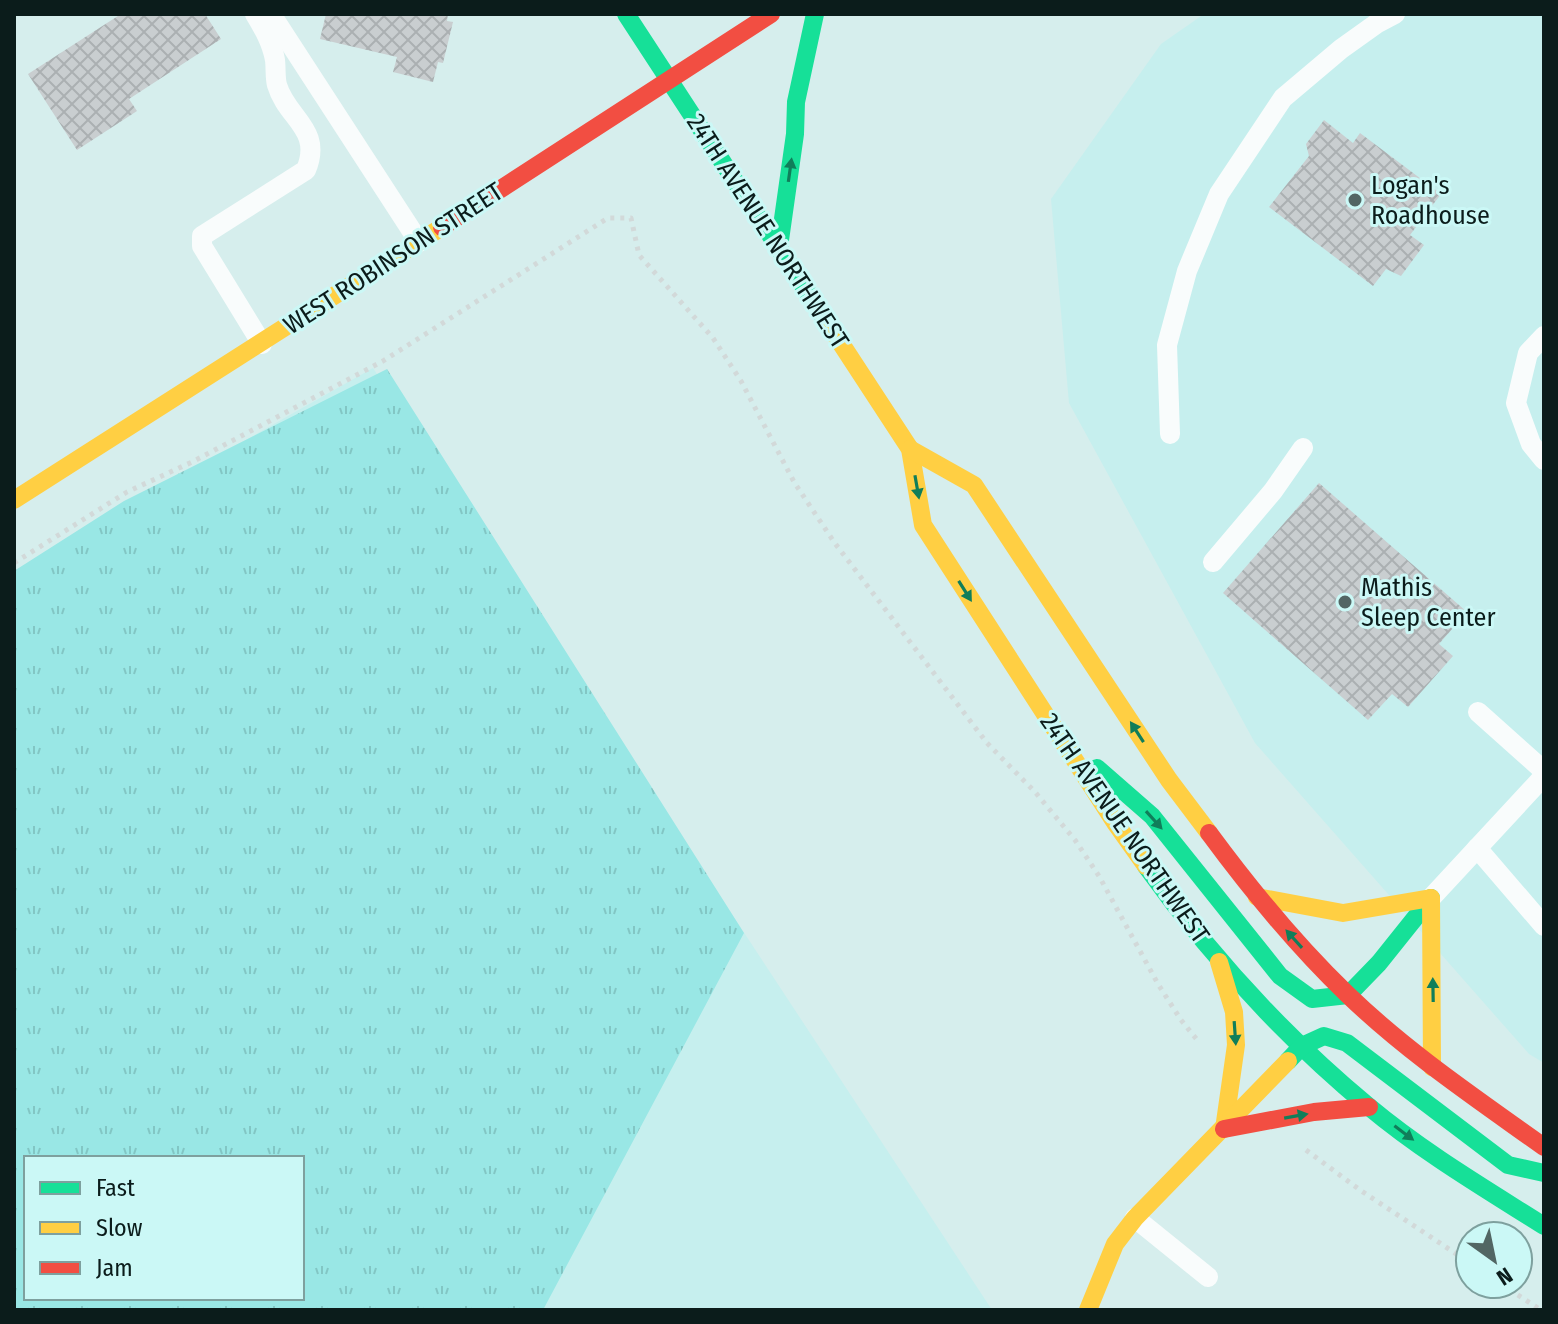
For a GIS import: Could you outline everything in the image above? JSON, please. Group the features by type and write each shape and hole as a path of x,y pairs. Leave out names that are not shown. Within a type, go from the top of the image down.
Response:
{"main road":[{"name":"24TH AVENUE NORTHWEST","path":"626,14 910,449 923,525 1150,872 1217,957 1302,1046 1369,1107 1440,1160 1544,1226"},
{"name":"WEST ROBINSON STREET","path":"14,500 262,344 771,14"},
{"path":"779,247 795,134 796,102 815,14"},
{"name":"24TH AVENUE NORTHWEST","path":"910,449 974,485 1169,780 1257,897 1348,995 1432,1067 1544,1147"},
{"path":"1055,731 1152,816 1280,976 1312,999 1348,995 1379,963 1431,898"},
{"path":"1257,897 1343,913 1431,898"},
{"path":"1431,898 1432,1067"},
{"path":"1217,957 1234,1012 1236,1045 1234,1076 1224,1129"},
{"path":"1088,1310 1115,1244 1135,1218 1302,1046 1324,1036 1347,1043 1508,1165 1544,1173"},
{"path":"1224,1129 1369,1107"}],"lane":[{"path":"255,14 269,38 277,86 310,137 311,157 306,170 202,236 202,246 262,344"},
{"path":"271,14 419,242"},
{"path":"1170,434 1167,345 1187,271 1219,194 1283,98 1341,49 1395,14"},
{"path":"1544,336 1528,353 1516,403 1531,444 1544,460"},
{"path":"1213,562 1273,491 1303,448"},
{"path":"1431,898 1544,773 1478,712"},
{"path":"1477,848 1544,926"},
{"path":"1135,1218 1208,1277"}],"path":[{"path":"14,563 127,492 192,462 383,361 608,218 631,218 639,255 713,338 741,381 794,482 834,542 987,743 1035,792 1075,840 1099,876 1181,1020 1203,1047 1234,1076"},
{"path":"1274,1120 1312,1156 1454,1252"}],"shaded area":[{"path":"1204,14 1544,14 1544,1063 1529,1054 1255,743 1069,403 1051,199 1161,44"},
{"path":"373,368 992,1310 14,1310 14,571"}],"green space":[{"path":"387,369 744,933 543,1310 14,1310 14,571 124,501"}],"building":[{"path":"121,14 205,14 221,39 129,99 137,111 77,150 28,74"},
{"path":"326,14 448,14 447,21 453,22 443,63 438,62 433,82 393,72 397,57 320,39"},
{"name":"Logan's Roadhouse","path":"1324,120 1353,143 1360,133 1441,194 1410,235 1424,245 1401,276 1386,269 1373,286 1269,207 1309,156 1306,144"},
{"name":"Mathis Sleep Center","path":"1319,483 1467,612 1439,644 1453,656 1408,707 1392,694 1368,720 1223,593"}],"traffic: fast":[{"path":"626,14 825,319"},
{"path":"779,247 795,134 796,102 815,14"},
{"path":"1097,768 1152,816 1280,976 1312,999 1348,995 1379,963 1431,898"},
{"path":"1146,866 1222,962 1307,1052 1410,1139 1544,1226"},
{"path":"1288,1061 1302,1046 1324,1036 1347,1043 1508,1165 1544,1173"}],"traffic: slow":[{"path":"14,500 442,227"},
{"path":"825,319 910,449 923,525 1146,866"},
{"path":"910,449 974,485 1169,780 1209,833"},
{"path":"1257,897 1343,913 1431,898"},
{"path":"1431,898 1432,1067"},
{"path":"1219,962 1234,1012 1236,1045 1224,1129"},
{"path":"1088,1310 1115,1244 1135,1218 1288,1061"}],"traffic: jam":[{"path":"442,227 771,14"},
{"path":"1209,833 1275,916 1347,994 1418,1055 1544,1147"},
{"path":"1224,1129 1314,1112 1369,1107"}],"place":[{"name":"Logan's Roadhouse","path":"1355,200"},
{"name":"Mathis Sleep Center","path":"1345,602"}]}
